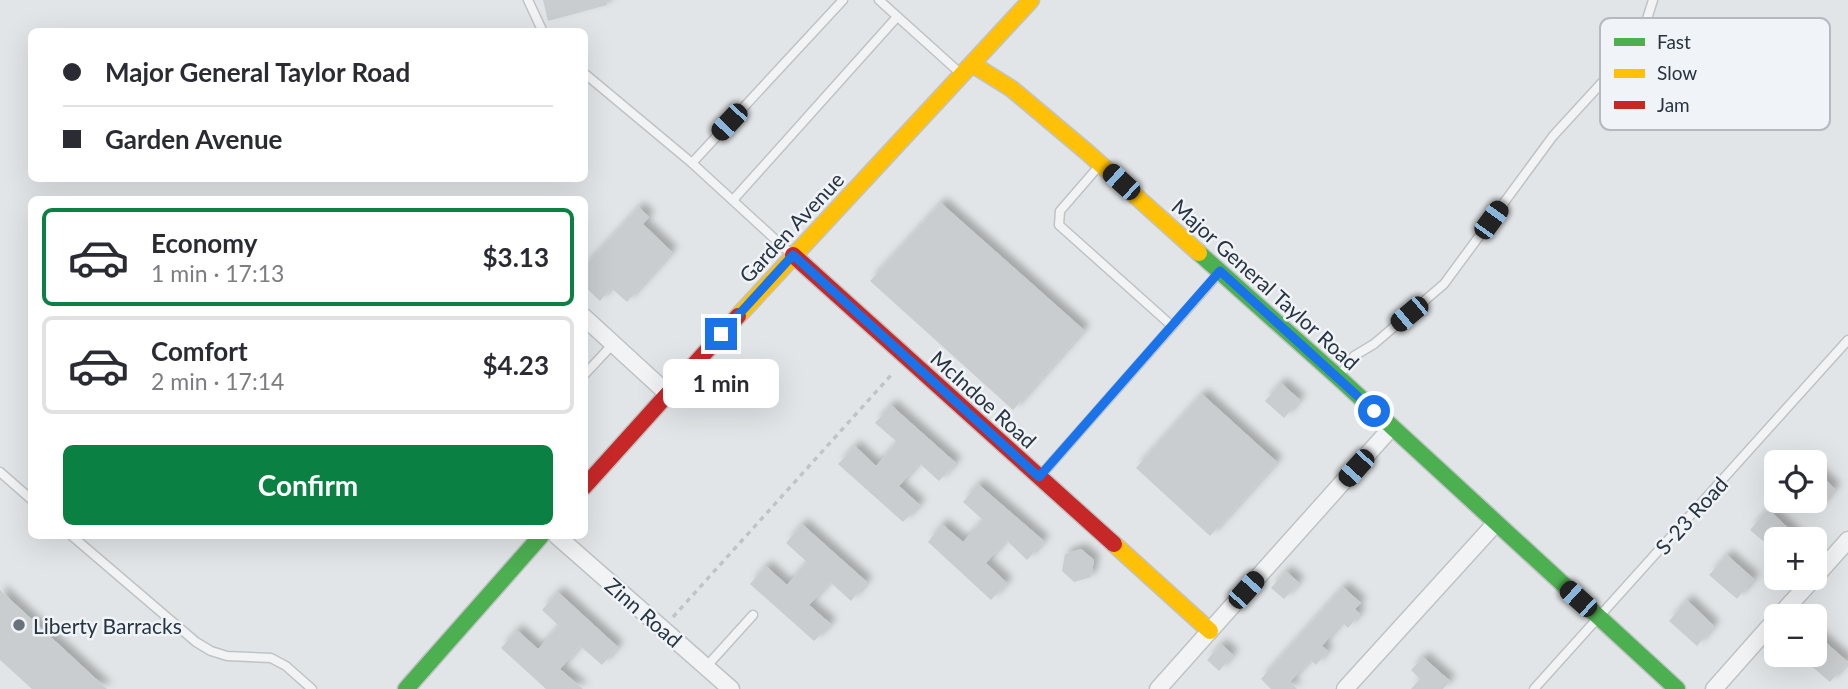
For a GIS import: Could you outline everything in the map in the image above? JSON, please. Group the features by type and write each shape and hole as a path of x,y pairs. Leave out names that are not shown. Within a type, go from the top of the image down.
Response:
{"street":[{"name":"Garden Avenue","path":"588,483 793,255 1031,0"},
{"name":"Major General Taylor Road","path":"967,69 1012,89 1101,164 1339,378 1677,689"},
{"name":"McIndoe Road","path":"793,255 1210,631"},
{"path":"588,321 668,394"},
{"path":"1158,689 1392,427"},
{"path":"1345,689 1495,524"},
{"path":"406,689 538,539"},
{"name":"Zinn Road","path":"560,539 731,689"},
{"path":"1827,563 1848,540"},
{"path":"1790,604 1803,590"},
{"path":"1714,689 1764,634"}],"lane":[{"path":"528,0 541,28"},
{"path":"691,163 843,0"},
{"path":"879,0 897,17 967,69"},
{"path":"1647,18 1653,0"},
{"path":"733,200 897,17"},
{"path":"588,76 691,163 793,255"},
{"path":"1339,378 1354,356 1374,344 1444,284 1553,136 1600,85"},
{"path":"1101,164 1060,211 1059,225 1172,326"},
{"path":"1039,477 1220,271"},
{"name":"S-23 Road","path":"1534,689 1848,340"},
{"path":"588,371 614,344"},
{"path":"0,472 28,496"},
{"path":"76,539 196,642 227,656 271,658 286,666 312,689"},
{"path":"706,667 753,615"}],"path":[{"path":"663,629 906,358"}],"building":[{"path":"543,0 606,0 607,5 548,21"},
{"path":"941,203 1084,330 1013,410 870,281"},
{"path":"639,207 649,217 643,224 672,252 627,302 611,288 600,301 588,290 588,263"},
{"path":"1281,383 1300,400 1284,418 1265,401"},
{"path":"1202,394 1277,462 1210,536 1136,468"},
{"path":"891,405 956,463 939,481 919,463 899,486 920,505 903,522 838,464 855,446 876,466 897,442 875,423"},
{"path":"1827,481 1835,489 1827,498"},
{"path":"978,484 1044,541 1027,560 1006,540 986,563 1007,583 991,600 928,542 942,524 963,542 983,520 963,502"},
{"path":"1765,513 1772,513 1787,527 1764,527 1764,542 1750,530"},
{"path":"802,524 867,582 851,601 830,582 809,605 831,624 814,641 750,584 766,566 787,585 807,562 786,543"},
{"path":"1081,549 1094,560 1091,577 1074,582 1062,571 1065,554"},
{"path":"1727,555 1754,579 1737,599 1709,575"},
{"path":"1286,571 1299,583 1284,599 1271,588"},
{"path":"1343,587 1361,603 1355,609 1360,614 1348,628 1342,622 1322,646 1328,651 1316,665 1310,660 1290,682 1297,689 1271,689 1261,679"},
{"name":"Liberty Barracks","path":"0,590 107,689 32,689 0,660"},
{"path":"558,592 618,647 602,665 580,646 560,669 583,689 546,689 501,648 517,630 538,649 559,626 542,610"},
{"path":"1687,600 1714,626 1697,646 1669,621"},
{"path":"1221,644 1233,655 1219,671 1207,660"},
{"path":"1827,644 1848,662 1830,682 1812,667 1827,667"},
{"path":"1423,657 1450,681 1443,689 1411,689 1420,679 1411,670"}],"traffic: fast":[{"path":"1199,253 1677,689"},
{"path":"406,689 538,539"}],"traffic: slow":[{"path":"738,316 1031,0"},
{"path":"972,64 1012,89 1199,253"},
{"path":"1114,544 1210,631"}],"traffic: jam":[{"path":"793,255 1114,544"},
{"path":"588,483 738,316"}],"place":[{"name":"Liberty Barracks","path":"19,625"}],"route":[{"path":"721,334 793,255 1039,477 1220,271 1374,411"}]}
